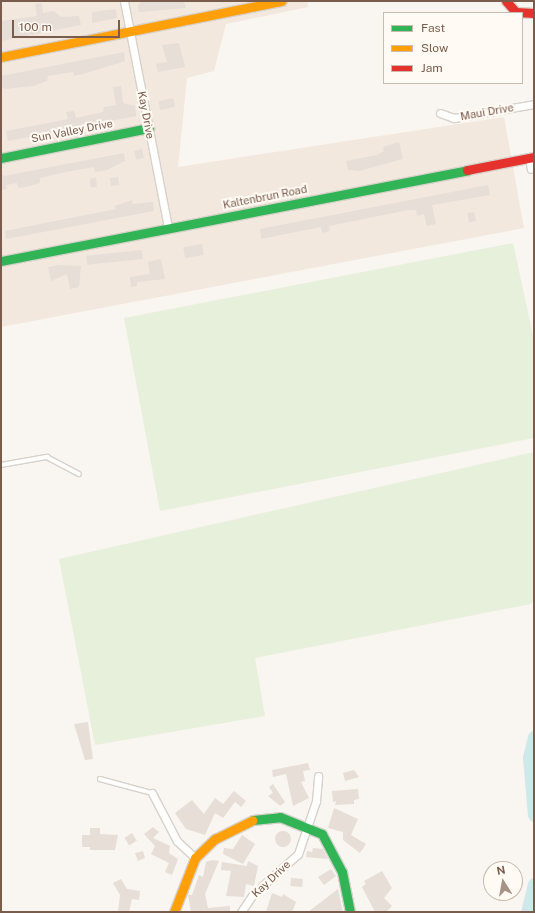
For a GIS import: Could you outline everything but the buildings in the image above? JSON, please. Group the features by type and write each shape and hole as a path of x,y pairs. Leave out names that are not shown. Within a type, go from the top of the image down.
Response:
{"street":[{"name":"Kay Drive","path":"124,1 168,228"},
{"path":"1,57 281,1"},
{"path":"506,1 516,12"},
{"path":"523,12 534,13"},
{"name":"Maui Drive","path":"440,113 454,118 534,104"},
{"name":"Sun Valley Drive","path":"1,158 149,128"},
{"path":"531,169 532,158"},
{"name":"Kaltenbrun Road","path":"1,261 532,158"},
{"name":"Kay Drive","path":"241,912 253,894 298,854 316,801 318,776"},
{"path":"152,793 177,841 195,858"},
{"path":"174,912 195,858 232,828 253,820 280,817 307,826 322,834 333,848 350,912"}],"lane":[{"path":"1,465 47,457 80,474"},
{"path":"100,779 152,793"}],"shaded area":[{"path":"1,1 307,1 308,7 226,24 214,71 187,78 178,167 504,117 524,228 1,327"}],"green space":[{"path":"513,243 534,340 534,438 160,511 124,318"},
{"path":"534,452 534,600 531,604 255,658 265,716 95,745 59,559"}],"waterway":[{"path":"534,737 529,757 534,815"},
{"path":"527,912 534,884"}],"traffic: fast":[{"path":"1,158 149,128"},
{"path":"1,261 467,170"},
{"path":"253,820 280,817 322,834 342,872 350,912"}],"traffic: slow":[{"path":"1,57 281,1"},
{"path":"174,912 195,858 215,839 253,820"}],"traffic: jam":[{"path":"506,1 516,12"},
{"path":"523,12 534,13"},
{"path":"467,170 534,157"}]}
